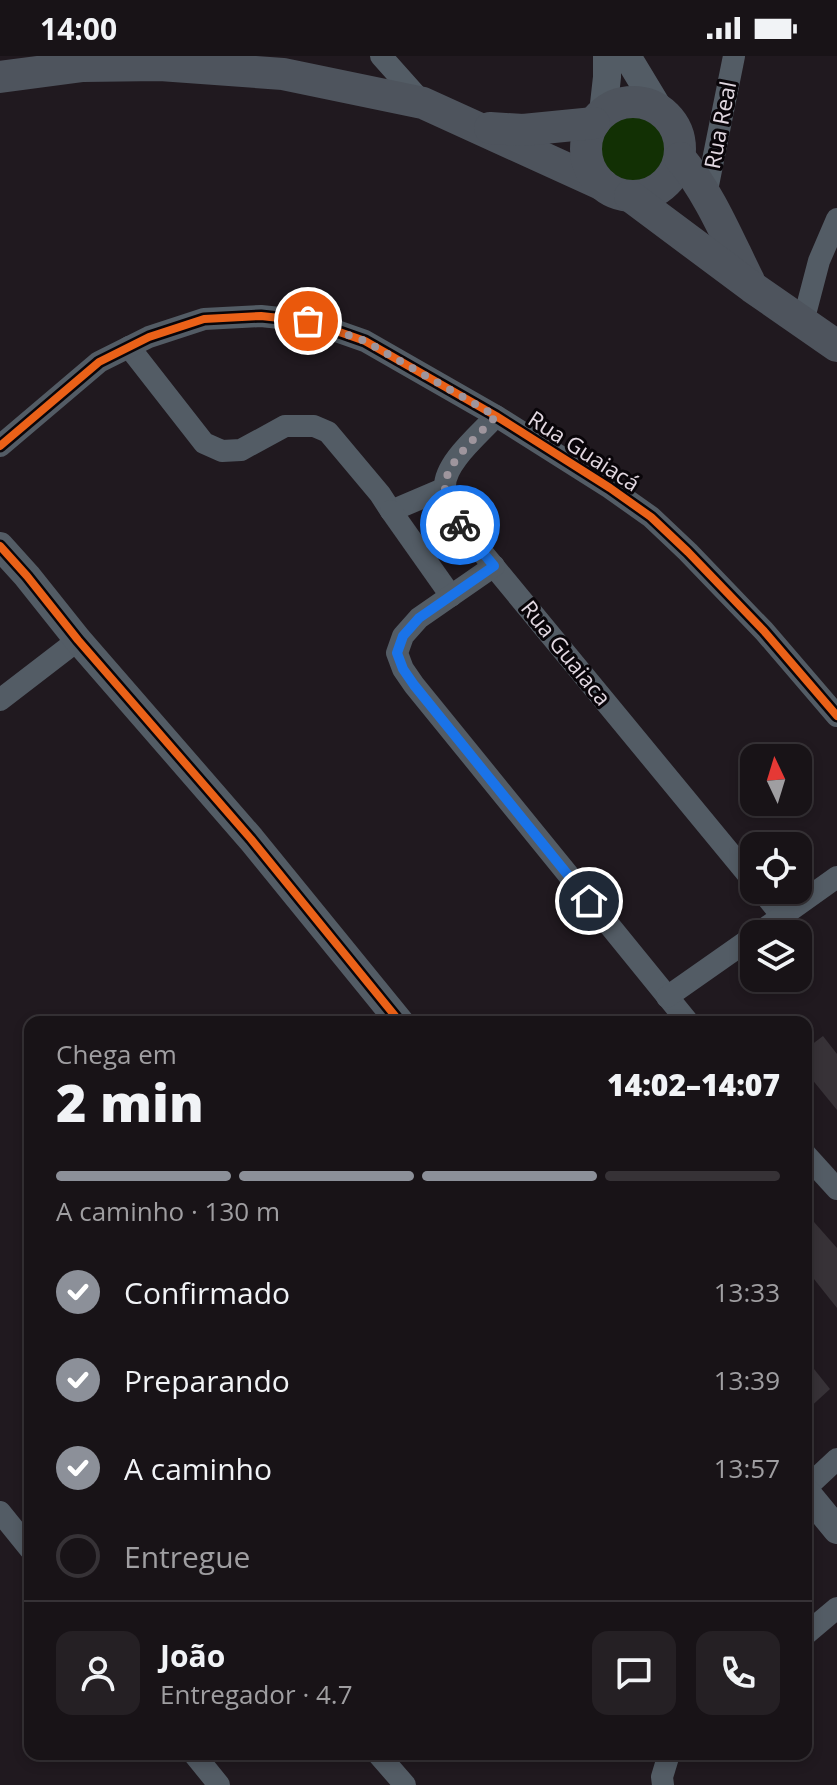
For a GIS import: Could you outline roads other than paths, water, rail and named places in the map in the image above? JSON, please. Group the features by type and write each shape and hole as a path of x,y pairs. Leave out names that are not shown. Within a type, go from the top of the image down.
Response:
{"main road":[{"path":"0,77 83,66 286,65 423,103 617,191 649,194 674,174 680,158 680,140 673,123 659,109 643,103 627,102 598,118 588,136 587,158 593,173 617,191 752,287 837,346"},
{"path":"475,127 523,130 598,118"},
{"path":"680,158 706,195 752,287"}],"street":[{"path":"381,56 423,103"},
{"path":"598,118 607,77 607,56"},
{"path":"627,56 659,109"},
{"name":"Rua Real","path":"706,195 734,56"},
{"path":"803,322 819,261 837,219"},
{"name":"Rua Guaiacá","path":"0,446 99,362 149,337 204,319 261,316 308,321 365,341 496,416 651,517 764,631 837,716"},
{"path":"129,347 204,443 222,451 241,450 285,426 314,426 328,432 380,494 451,596"},
{"path":"391,511 445,488 454,462 496,416"},
{"name":"Rua Guaiaca","path":"445,488 458,523 740,865"},
{"path":"0,546 251,839 395,1016"},
{"path":"494,566 419,618 403,636 397,653 403,669 683,1016"},
{"path":"0,700 78,640"},
{"path":"777,920 837,877"},
{"path":"772,904 782,916"},
{"path":"667,997 740,946"},
{"path":"812,1162 837,1189"},
{"path":"812,1484 837,1459"},
{"path":"812,1498 837,1530"},
{"path":"0,1512 24,1542"},
{"path":"812,1629 837,1608"},
{"path":"199,1760 219,1785"},
{"path":"383,1760 405,1785"},
{"path":"663,1785 667,1760"}]}
